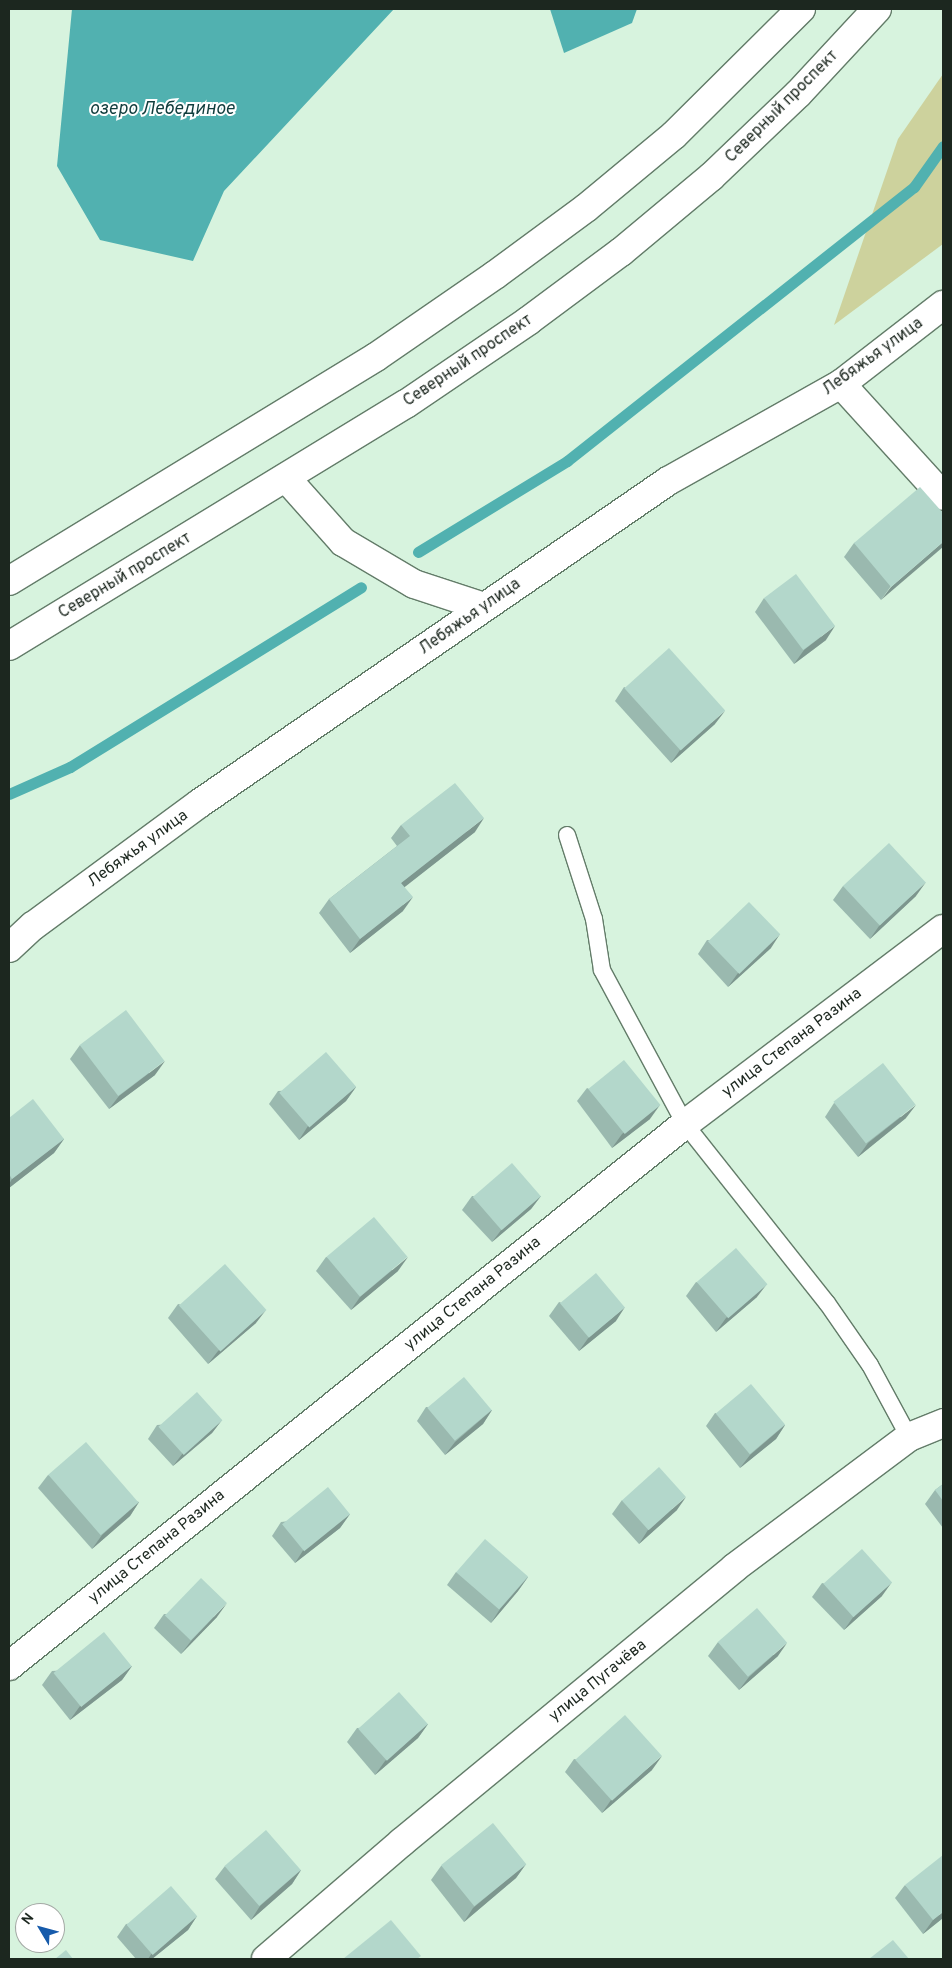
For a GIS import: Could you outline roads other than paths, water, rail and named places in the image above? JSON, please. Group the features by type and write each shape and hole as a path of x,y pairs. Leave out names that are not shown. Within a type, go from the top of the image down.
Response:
{"street":[{"path":"9,581 376,357 495,275 586,208 674,135 801,9"},
{"name":"Северный проспект","path":"9,646 406,404 528,321 621,252 712,177 798,94 876,9"},
{"name":"Лебяжья улица","path":"9,948 33,926 200,803 484,607 668,481 841,384 943,305"},
{"path":"841,384 943,496"},
{"path":"286,478 344,542 414,584 484,607"},
{"name":"улица Степана Разина","path":"9,1666 685,1124 943,928"},
{"name":"улица Пугачёва","path":"266,1959 402,1842 734,1568 909,1437 943,1423"}],"lane":[{"path":"567,835 594,919 602,970 685,1124 827,1303 870,1365 909,1437"}],"water":[{"name":"озеро Лебединое","path":"72,9 394,9 224,191 193,261 100,240 57,166"},
{"path":"550,9 637,9 632,23 564,53"}],"waterway":[{"path":"418,552 567,461 914,187 943,146"},
{"path":"9,794 70,767 361,587"}]}
